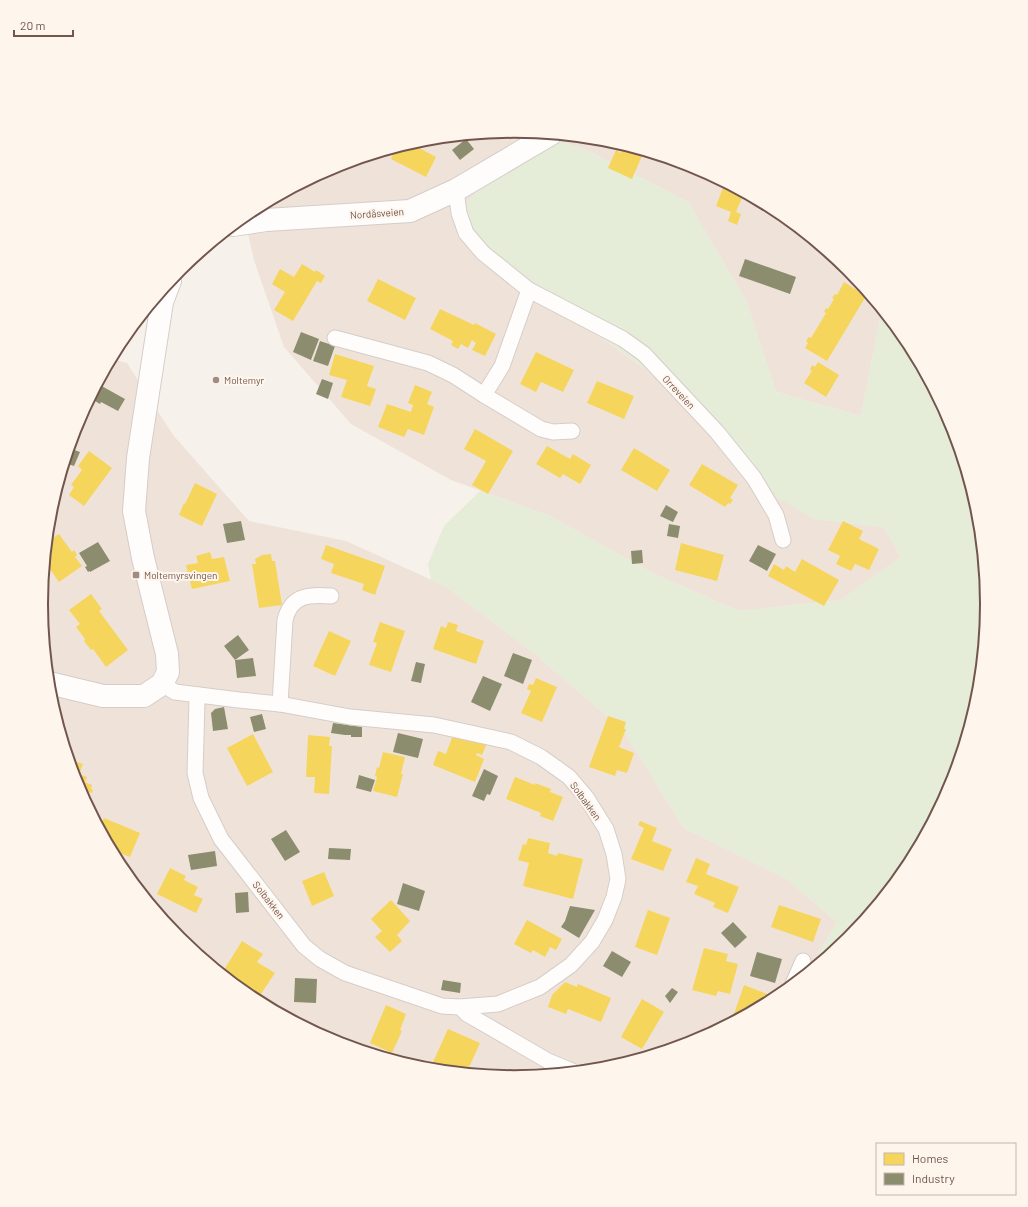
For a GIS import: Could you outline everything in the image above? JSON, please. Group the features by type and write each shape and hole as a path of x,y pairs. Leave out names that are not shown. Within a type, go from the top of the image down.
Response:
{"main road":[{"name":"Nordåsveien","path":"245,223 266,220 410,211 456,190 534,138"},
{"path":"55,685 103,696 144,696 162,684 168,672 167,654 143,558 134,511 138,458 159,302"}],"street":[{"name":"Orreveien","path":"456,190 459,213 466,233 483,254 529,290 623,339 644,354 717,432 754,478 776,515 783,540"},
{"path":"484,395 502,366 529,290"},
{"path":"336,338 428,363 453,375 541,429 552,432 572,430"},
{"path":"280,704 285,620 288,610 293,602 301,598 318,595 331,596"},
{"name":"Solbakken","path":"162,684 175,692 280,704 350,717 434,725 511,742 542,758 569,777 586,797 606,829 614,854 618,879 614,897 605,920 592,942 571,965 540,988 498,1004 460,1007 442,1006 345,973 320,959 304,946 222,840 200,798 195,773 197,700 200,695"},
{"path":"798,973 803,961"},
{"path":"460,1007 467,1014 548,1061 563,1067"}],"shaded area":[{"path":"484,138 523,138 461,210 596,334 687,399 814,519 884,527 901,557 841,600 739,611 652,573 552,517 451,480 351,424 284,347 254,260 246,223 281,200 336,173 393,153 423,146"},
{"path":"552,139 605,146 635,153 692,173 747,200 773,216 798,234 844,274 881,316 861,416 776,392 746,301 688,202 586,150"},
{"path":"117,360 127,363 173,435 249,521 346,541 445,586 535,654 623,730 684,828 787,879 837,922 816,958 773,991 720,1021 664,1045 635,1054 575,1066 544,1069 514,1070 453,1066 393,1054 364,1045 308,1021 255,991 230,973 184,933 164,911 144,887 110,836 83,782 64,724 57,694 49,634 48,604 49,573 57,513 64,483 83,425 110,370"}],"green space":[{"path":"523,138 552,139 586,150 688,202 746,301 776,392 861,416 881,316 918,370 932,397 945,425 964,483 976,543 980,604 976,664 971,694 964,724 945,782 918,837 884,887 864,911 844,933 816,958 837,922 787,879 684,828 623,730 535,654 445,586 431,580 428,564 444,526 480,491 552,517 652,573 739,611 841,600 901,557 884,527 814,519 761,488 687,399 596,334 497,276 461,210"}],"building: Homes":[{"path":"418,147 436,157 426,177 391,159 394,153"},
{"path":"616,150 621,153 622,150 642,155 632,179 608,168"},
{"path":"723,188 742,197 736,212 741,214 737,225 728,221 731,212 716,206"},
{"path":"302,264 325,276 321,283 317,281 293,321 274,310 285,292 272,284 280,269 294,277"},
{"path":"378,279 416,298 405,320 367,301"},
{"path":"844,282 861,293 865,297 827,361 805,348 808,343 806,341 809,337 811,338 826,313 824,312 826,308 828,309 834,299 832,298 835,294 837,295"},
{"path":"440,309 474,325 475,323 496,334 485,356 472,350 476,343 472,340 468,348 461,344 458,349 451,345 453,341 430,329"},
{"path":"536,352 574,370 563,392 541,382 536,392 520,384"},
{"path":"335,354 374,366 367,386 376,389 370,406 341,397 347,380 329,375"},
{"path":"818,362 839,375 826,397 804,383 812,371 810,370 812,365 815,367"},
{"path":"597,381 634,396 624,419 587,403"},
{"path":"415,385 432,392 427,404 434,407 424,435 408,429 404,437 378,427 387,404 411,412 413,405 408,403"},
{"path":"475,429 513,451 488,494 472,485 486,461 464,449"},
{"path":"547,446 570,459 573,454 591,465 580,484 563,474 560,478 536,464"},
{"path":"634,448 670,470 657,491 621,470"},
{"path":"89,451 112,468 84,506 69,495 74,487 71,485 82,470 78,466"},
{"path":"702,464 738,485 730,498 733,500 730,504 728,503 725,507 689,485"},
{"path":"195,483 217,494 202,526 179,515"},
{"path":"843,521 863,531 859,539 879,549 869,570 855,564 851,571 836,564 840,556 828,550"},
{"path":"59,534 72,552 74,550 77,555 75,557 82,566 59,582 49,568 53,538"},
{"path":"681,543 724,555 717,581 675,570"},
{"path":"326,545 385,566 375,595 362,590 364,584 331,573 334,564 321,559"},
{"path":"210,552 212,559 224,557 230,581 192,589 186,565 198,563 196,556"},
{"path":"271,554 272,561 275,561 282,605 259,608 252,564 256,564 255,559 262,555"},
{"path":"802,559 839,580 824,606 768,576 774,564 784,570 786,566 795,572"},
{"path":"91,594 102,609 99,611 128,650 106,667 93,649 91,650 84,641 85,639 76,627 80,624 69,610"},
{"path":"380,622 405,631 391,672 369,665 377,643 373,642"},
{"path":"448,622 458,625 456,631 484,641 476,664 433,649 441,626 446,628"},
{"path":"329,631 351,641 335,676 313,666"},
{"path":"536,678 557,687 542,722 521,713 531,691 527,689 529,684 533,685"},
{"path":"608,716 626,722 624,729 626,729 619,747 634,753 627,773 617,770 615,776 589,767"},
{"path":"253,734 273,772 247,786 227,748"},
{"path":"308,735 330,737 329,746 332,746 329,794 314,793 315,777 306,777"},
{"path":"453,735 487,743 482,755 477,753 476,755 484,759 475,782 433,765 438,751 446,754"},
{"path":"383,752 405,757 401,774 403,774 397,797 373,791 377,777 375,776 377,767 379,768"},
{"path":"76,762 83,764 80,772"},
{"path":"80,775 87,777 85,782 92,785 92,793 89,792 88,794"},
{"path":"515,777 535,785 535,783 551,789 550,792 563,797 553,821 540,816 541,813 506,799"},
{"path":"104,818 140,833 130,857 122,854 102,822"},
{"path":"640,821 657,828 652,841 672,849 663,871 631,859 644,828 638,825"},
{"path":"528,838 550,843 548,853 557,856 558,853 583,859 573,899 523,886 529,863 518,860 523,844 526,845"},
{"path":"696,858 710,864 706,874 739,887 728,913 713,907 715,903 694,894 698,886 686,882"},
{"path":"170,868 186,876 184,880 198,887 194,895 203,899 196,913 157,894"},
{"path":"324,872 334,896 312,906 302,881"},
{"path":"391,900 410,921 397,935 402,941 390,952 375,937 382,931 371,919"},
{"path":"779,905 821,919 813,942 771,927"},
{"path":"648,910 670,918 657,955 635,947"},
{"path":"527,920 562,939 556,950 550,947 545,957 533,950 531,953 514,944"},
{"path":"242,941 263,954 257,962 275,973 261,994 225,969"},
{"path":"704,948 728,954 726,961 738,964 730,994 718,991 716,996 692,990"},
{"path":"565,982 577,987 578,984 611,998 601,1022 568,1009 566,1014 548,1007 552,995"},
{"path":"744,985 768,994 747,1007 734,1014"},
{"path":"642,999 664,1012 642,1049 621,1037"},
{"path":"386,1005 406,1014 400,1030 402,1031 392,1053 370,1043"},
{"path":"448,1029 480,1043 469,1068 433,1062"}],"building: Industry":[{"path":"467,140 474,149 460,160 452,150"},
{"path":"745,259 796,277 790,294 739,276"},
{"path":"301,332 319,339 311,360 293,352"},
{"path":"320,341 335,346 328,366 313,361"},
{"path":"322,379 333,383 328,399 316,394"},
{"path":"102,386 125,399 118,411 101,402 100,404 95,401"},
{"path":"74,450 80,452 74,466 70,465"},
{"path":"666,505 678,512 673,522 660,516"},
{"path":"241,521 245,540 227,543 223,524"},
{"path":"669,524 680,526 678,538 667,536"},
{"path":"98,542 110,561 88,572 85,567 87,566 79,553"},
{"path":"758,545 776,554 767,571 749,561"},
{"path":"642,550 643,563 632,564 631,551"},
{"path":"238,635 249,650 235,660 224,646"},
{"path":"513,653 532,660 523,684 504,676"},
{"path":"253,658 256,676 237,678 235,660"},
{"path":"416,662 425,664 421,683 411,681"},
{"path":"483,676 502,684 490,711 471,702"},
{"path":"224,707 228,729 213,731 211,713 215,709"},
{"path":"262,714 266,729 254,732 250,717"},
{"path":"333,723 362,727 362,737 351,737 351,735 331,733"},
{"path":"398,733 423,739 418,758 393,752"},
{"path":"484,769 498,776 490,795 487,794 484,801 472,796"},
{"path":"359,775 375,780 371,792 356,788"},
{"path":"286,830 300,852 285,861 271,839"},
{"path":"329,848 351,849 350,860 328,859"},
{"path":"215,851 217,866 191,870 188,855"},
{"path":"403,883 425,891 419,911 397,904"},
{"path":"248,892 249,912 236,913 235,893"},
{"path":"570,906 595,910 579,938 561,927 565,921"},
{"path":"733,922 747,937 735,948 721,933"},
{"path":"612,951 631,962 622,977 603,966"},
{"path":"757,952 782,959 775,983 750,976"},
{"path":"295,978 317,979 316,1003 294,1002"},
{"path":"443,980 461,983 460,993 441,990"},
{"path":"672,988 678,992 670,1003 665,996"}],"place":[{"name":"Moltemyr","path":"216,380"},
{"name":"Moltemyrsvingen","path":"136,575"}]}
